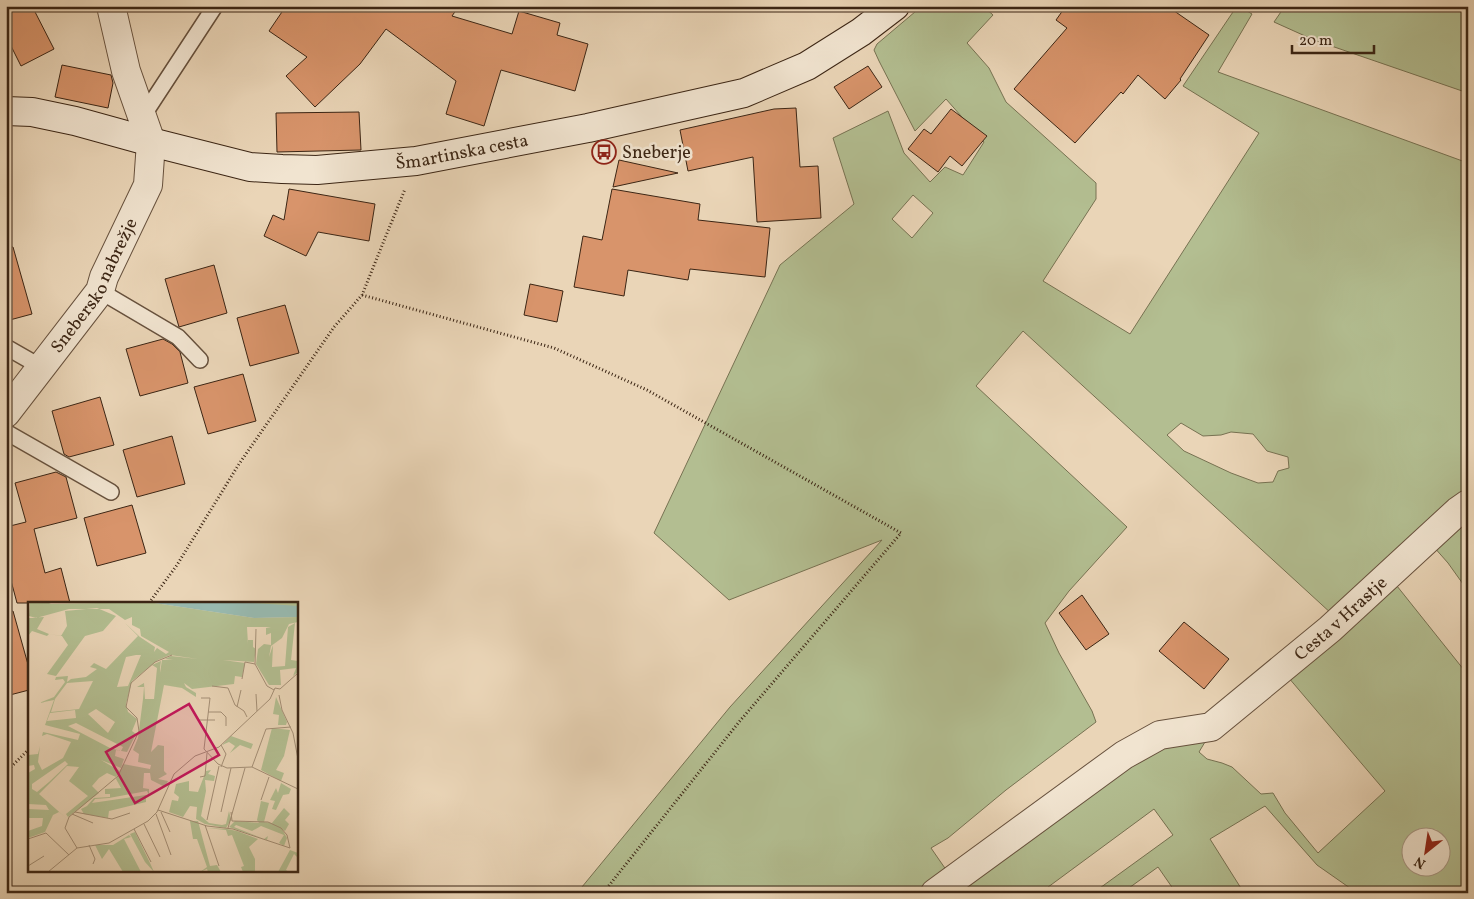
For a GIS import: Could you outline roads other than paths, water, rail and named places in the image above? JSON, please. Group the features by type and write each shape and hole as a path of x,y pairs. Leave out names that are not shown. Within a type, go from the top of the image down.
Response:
{"street":[{"path":"111,6 126,71 146,130"},
{"name":"Šmartinska cesta","path":"6,110 32,112 75,121 146,130 250,167 317,170 416,161 588,128 744,93 808,66 861,32 895,6"},
{"name":"Snebersko nabrežje","path":"6,413 100,291 104,277 148,185 146,130"},
{"name":"Cesta v Hrastje","path":"935,893 1124,755 1160,735 1211,727 1330,629 1458,511 1468,504"}],"lane":[{"path":"146,130 215,6"},
{"path":"100,291 178,337 200,360"},
{"path":"6,347 41,367"},
{"path":"6,432 111,492"}],"place":[{"name":"Sneberje","path":"604,152"}]}
